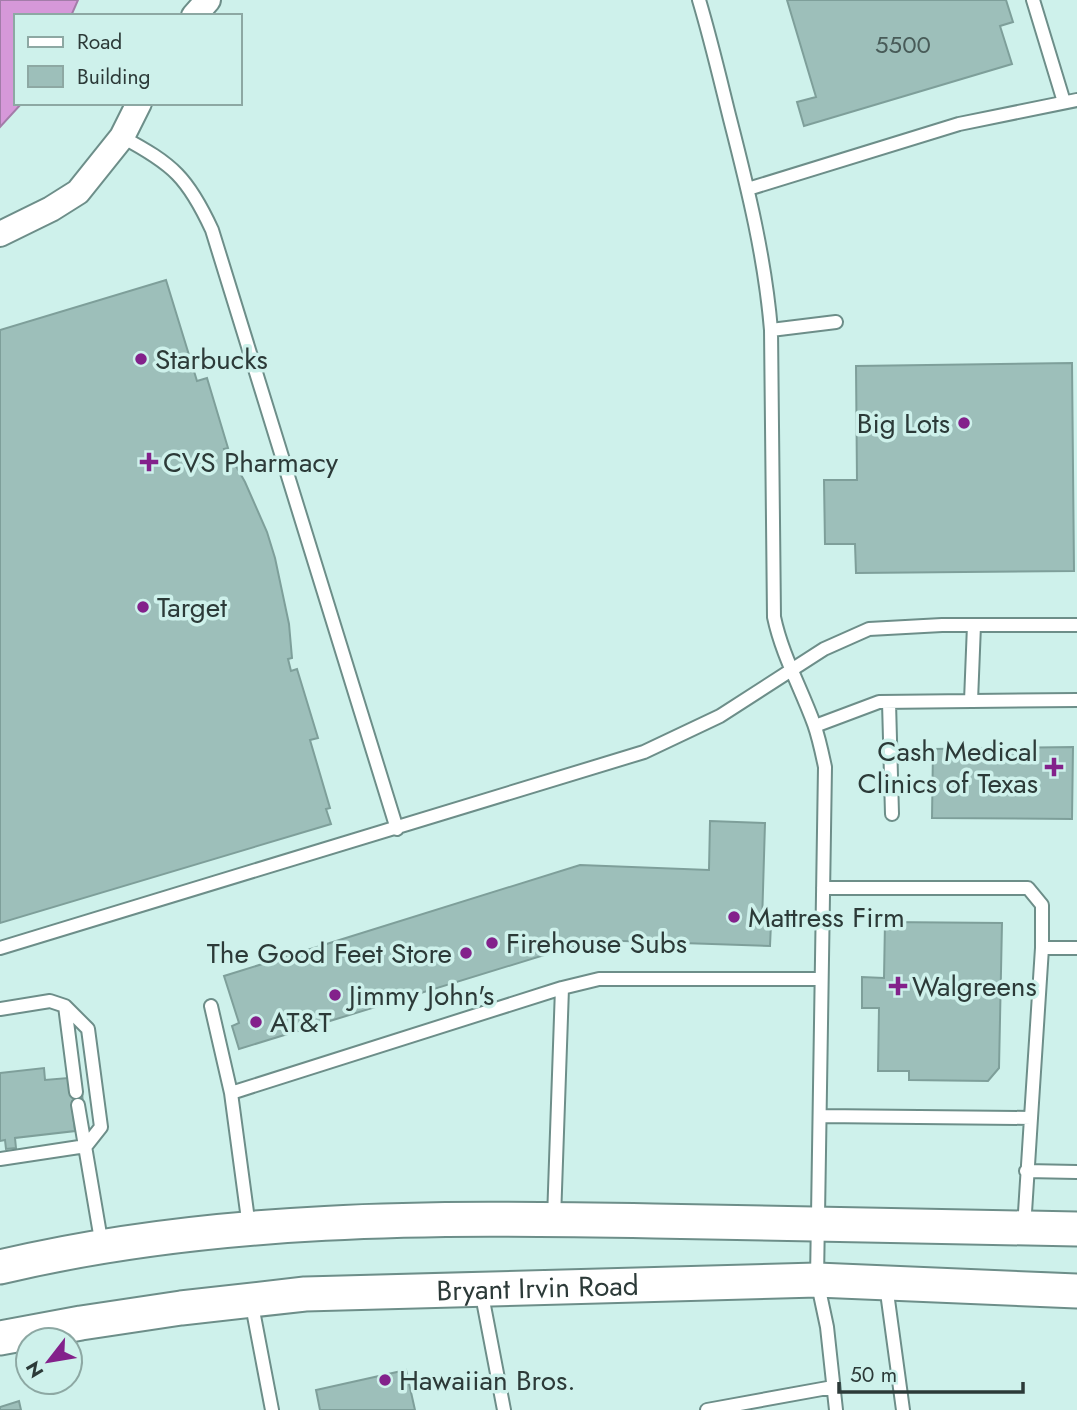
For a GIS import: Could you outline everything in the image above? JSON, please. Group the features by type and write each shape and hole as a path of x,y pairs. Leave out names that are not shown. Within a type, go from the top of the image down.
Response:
{"main road":[{"path":"0,1267 103,1246 298,1224 444,1219 554,1219 1077,1229"},
{"name":"Bryant Irvin Road","path":"0,1338 81,1323 305,1294 817,1280 1077,1291"}],"street":[{"path":"196,14 208,0"},
{"path":"0,234 51,209 78,192 122,137 138,105"}],"lane":[{"path":"699,0 748,189 767,288 771,330 774,617 791,671 815,726 825,767 817,1280 827,1327 836,1410"},
{"path":"748,189 959,124 1071,101 1032,0"},
{"path":"122,137 159,158 189,186 212,230 397,829"},
{"path":"771,330 836,322"},
{"path":"971,701 974,625"},
{"path":"0,948 644,752 720,716 824,649 869,629 1077,625"},
{"path":"815,726 879,702 1077,700"},
{"path":"889,702 892,814"},
{"path":"823,888 1028,888 1042,905 1042,948 1024,1228"},
{"path":"1042,948 1077,948"},
{"path":"231,1093 562,988 599,979 820,979"},
{"path":"554,1219 562,988"},
{"path":"0,1009 50,1001 65,1006 88,1029 101,1127 86,1146 0,1159"},
{"path":"65,1006 81,1128 103,1246"},
{"path":"211,1006 231,1093 250,1228"},
{"path":"820,1116 1031,1118"},
{"path":"1026,1171 1077,1171"},
{"path":"886,1282 903,1410"},
{"path":"481,1290 504,1410"},
{"path":"251,1299 272,1410"},
{"path":"707,1410 833,1387"}],"shaded area":[{"path":"0,0 78,0 72,14 14,14 14,105 20,105 0,127"}],"building":[{"path":"787,0 1006,0 1013,22 1000,26 1012,64 804,126 797,102 816,97"},
{"name":"Target","path":"166,280 197,381 207,378 228,448 224,449 228,460 232,459 245,482 267,532 275,558 289,624 292,658 288,659 291,671 297,669 318,738 310,740 330,808 326,809 331,824 0,923 0,330"},
{"name":"Big Lots","path":"1072,363 1074,571 856,573 855,544 825,544 824,480 857,480 856,366"},
{"path":"1073,747 1072,819 932,818 933,749"},
{"path":"710,821 765,823 762,923 771,923 770,946 593,940 239,1049 232,1026 239,1023 224,976 580,865 709,870"},
{"name":"Walgreens","path":"885,922 1002,923 999,1068 988,1081 909,1080 909,1071 878,1071 879,1008 862,1008 862,977 884,978"},
{"path":"44,1068 45,1080 68,1078 70,1092 82,1091 83,1105 72,1106 75,1131 15,1138 16,1148 6,1149 5,1140 0,1141 0,1073"},
{"name":"Hawaiian Bros.","path":"406,1370 415,1410 320,1410 316,1390"},
{"path":"19,1401 21,1410 0,1410 0,1407"}],"place":[{"name":"Starbucks","path":"141,359"},
{"name":"Big Lots","path":"964,423"},
{"name":"CVS Pharmacy","path":"149,462"},
{"name":"Target","path":"143,607"},
{"name":"Cash Medical Clinics of Texas","path":"1054,767"},
{"name":"Mattress Firm","path":"734,917"},
{"name":"Firehouse Subs","path":"492,943"},
{"name":"The Good Feet Store","path":"466,953"},
{"name":"Walgreens","path":"898,986"},
{"name":"Jimmy John's","path":"335,995"},
{"name":"AT&T","path":"256,1022"},
{"name":"Hawaiian Bros.","path":"385,1380"}]}
